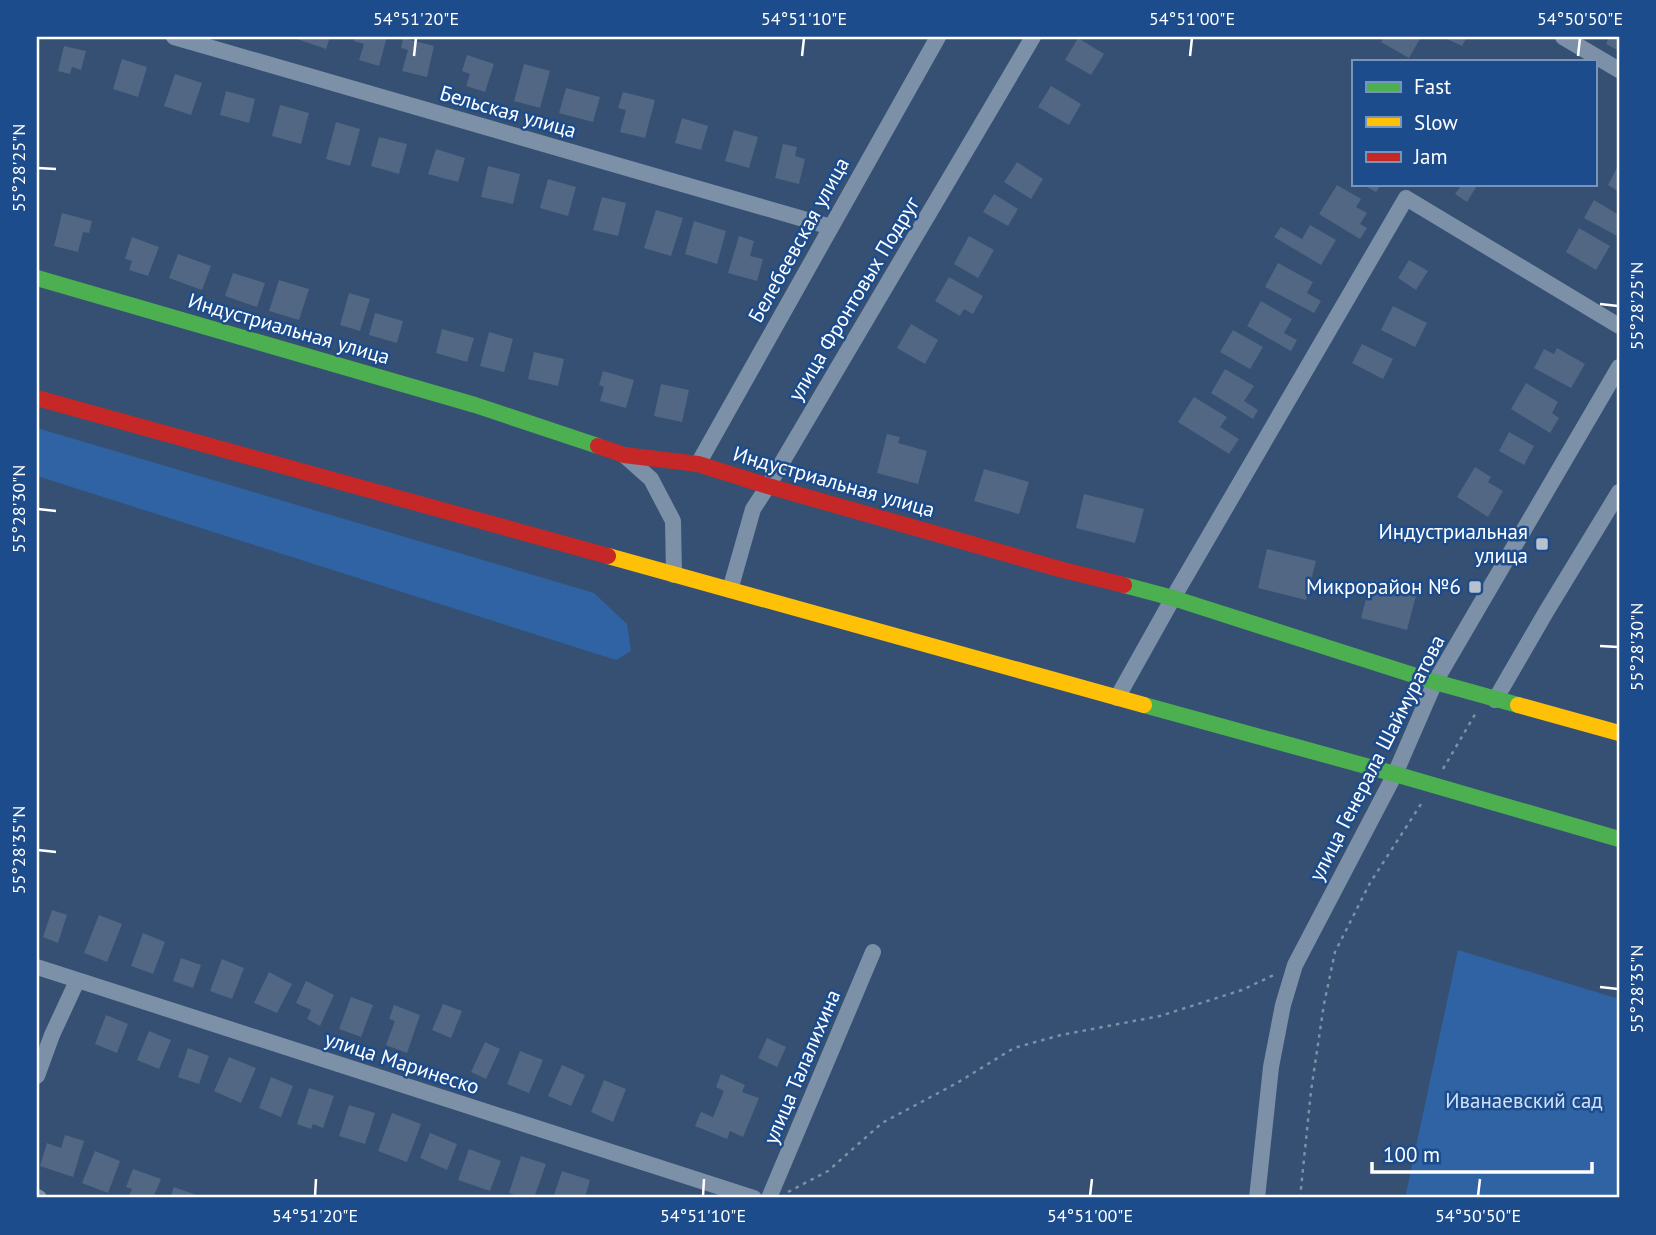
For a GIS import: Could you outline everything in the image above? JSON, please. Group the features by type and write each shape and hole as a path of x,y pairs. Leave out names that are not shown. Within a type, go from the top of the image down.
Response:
{"street":[{"name":"Бельская улица","path":"174,37 831,227"},
{"name":"Белебеевская улица","path":"698,464 938,37"},
{"name":"улица Фронтовых Подруг","path":"730,590 753,509 1033,37"},
{"path":"1563,37 1619,71"},
{"path":"1117,698 1406,198 1619,326"},
{"name":"Индустриальная улица","path":"37,278 475,405 624,455 698,464 1049,566 1173,598 1490,699 1619,733"},
{"name":"улица Генерала Шаймуратова","path":"1257,1198 1271,1067 1283,1005 1295,965 1395,775 1435,682 1619,367"},
{"path":"37,398 1619,839"},
{"path":"624,455 651,479 673,521 674,575"},
{"path":"1490,699 1619,492"},
{"name":"улица Талалихина","path":"769,1198 873,952"},
{"name":"улица Маринеско","path":"37,967 754,1198"},
{"path":"37,1076 77,981"}],"path":[{"path":"1300,1198 1311,1091 1335,952 1370,883 1490,699"},
{"path":"785,1193 828,1171 882,1123 957,1083 1014,1048 1061,1035 1160,1016 1242,990 1295,965"}],"green space":[{"path":"37,428 594,593 627,624 631,651 616,660 37,476"},
{"name":"Иванаевский сад","path":"1458,950 1619,999 1619,1198 1405,1198"}],"building":[{"path":"330,37 326,49 297,39"},
{"path":"355,37 387,37 379,66 359,60 364,44 354,41"},
{"path":"1384,37 1421,37 1409,58 1381,42"},
{"path":"1443,37 1467,37 1462,46"},
{"path":"1609,37 1619,37 1619,51 1606,44"},
{"path":"403,38 434,46 427,77 402,71 408,50 401,48"},
{"path":"1078,38 1104,54 1091,75 1065,60"},
{"path":"64,46 86,51 81,70 72,67 70,74 58,71"},
{"path":"467,55 494,64 485,92 466,86 470,74 462,71"},
{"path":"122,59 147,67 138,97 113,89"},
{"path":"524,64 550,71 540,108 514,101"},
{"path":"175,74 202,83 191,115 164,106"},
{"path":"1051,86 1081,104 1069,125 1038,107"},
{"path":"566,88 600,97 593,122 559,113"},
{"path":"226,91 255,99 249,123 220,115"},
{"path":"623,92 655,100 645,138 620,132 626,110 618,108"},
{"path":"280,105 309,113 301,144 272,136"},
{"path":"682,118 708,126 701,150 675,143"},
{"path":"336,122 360,129 350,166 326,159"},
{"path":"734,130 758,137 749,168 725,161"},
{"path":"379,137 407,144 399,174 371,166"},
{"path":"783,144 797,147 795,156 805,159 799,184 775,178"},
{"path":"436,149 465,158 458,182 428,174"},
{"path":"1017,162 1043,179 1031,199 1004,182"},
{"path":"1619,164 1619,192 1608,185"},
{"path":"488,166 520,174 513,204 481,197"},
{"path":"548,179 576,187 568,216 540,208"},
{"path":"1337,185 1361,199 1356,207 1367,213 1360,224 1367,228 1360,239 1319,214"},
{"path":"1366,186 1380,186 1376,192"},
{"path":"1458,186 1477,186 1467,202 1455,194 1460,187"},
{"path":"994,194 1018,209 1008,226 983,212"},
{"path":"602,197 626,203 618,236 593,230"},
{"path":"1594,200 1619,215 1617,236 1584,218"},
{"path":"656,210 683,218 671,256 644,248"},
{"path":"62,213 92,221 89,233 83,232 78,252 54,246"},
{"path":"694,221 726,231 717,264 685,254"},
{"path":"1310,225 1336,240 1321,265 1274,237 1281,227 1302,239"},
{"path":"1579,228 1610,246 1596,270 1566,252"},
{"path":"739,236 754,241 750,256 763,259 757,281 728,273"},
{"path":"969,236 994,250 978,278 954,264"},
{"path":"132,237 159,247 148,276 129,270 132,261 125,259"},
{"path":"178,254 211,266 202,290 169,278"},
{"path":"1409,260 1428,271 1416,290 1398,278"},
{"path":"1278,263 1313,282 1307,293 1321,301 1314,313 1265,287"},
{"path":"233,273 265,283 257,307 225,296"},
{"path":"949,277 983,296 973,314 964,309 960,316 935,301"},
{"path":"279,280 309,289 299,320 269,311"},
{"path":"349,293 370,299 360,331 340,325"},
{"path":"1261,301 1292,319 1284,333 1297,340 1291,351 1247,326"},
{"path":"1393,306 1427,323 1415,347 1381,330"},
{"path":"375,313 403,321 397,343 369,335"},
{"path":"911,324 938,340 925,364 897,348"},
{"path":"442,329 474,338 467,362 436,353"},
{"path":"1233,330 1263,347 1250,369 1220,352"},
{"path":"489,332 513,339 504,372 480,366"},
{"path":"1362,344 1393,359 1383,379 1352,363"},
{"path":"1557,348 1585,364 1571,388 1534,368 1544,349 1554,354"},
{"path":"534,352 564,359 558,386 528,379"},
{"path":"1225,369 1254,386 1244,401 1258,410 1253,419 1211,393"},
{"path":"603,371 634,380 626,408 600,401 604,387 599,385"},
{"path":"1526,383 1558,402 1552,413 1559,418 1550,433 1511,409"},
{"path":"661,384 689,390 682,422 654,416"},
{"path":"1194,397 1227,417 1220,427 1239,439 1229,454 1178,422"},
{"path":"1509,432 1534,446 1524,465 1499,451"},
{"path":"887,434 900,437 898,443 927,451 918,484 877,473"},
{"path":"1475,467 1491,477 1488,482 1503,491 1488,517 1457,497"},
{"path":"984,469 1029,482 1019,514 974,501"},
{"path":"1084,494 1144,509 1135,543 1076,528"},
{"path":"1267,549 1316,561 1306,600 1258,588"},
{"path":"1371,580 1417,592 1407,630 1361,618"},
{"path":"52,910 67,915 58,943 43,937"},
{"path":"99,915 122,924 107,962 84,953"},
{"path":"143,933 165,942 153,974 131,966"},
{"path":"181,958 201,965 193,988 173,981"},
{"path":"222,959 244,968 232,999 210,991"},
{"path":"269,972 292,984 277,1013 254,1003"},
{"path":"306,981 334,995 320,1026 307,1019 311,1010 296,1003"},
{"path":"351,997 373,1005 361,1037 339,1029"},
{"path":"443,1004 462,1011 451,1038 432,1030"},
{"path":"394,1005 420,1015 407,1053 386,1045 395,1021 389,1019"},
{"path":"106,1015 128,1024 117,1053 95,1044"},
{"path":"149,1031 171,1040 159,1069 137,1060"},
{"path":"767,1038 786,1047 777,1067 758,1058"},
{"path":"485,1042 500,1049 486,1079 471,1072"},
{"path":"188,1048 209,1056 199,1084 178,1077"},
{"path":"520,1051 543,1060 529,1093 507,1084"},
{"path":"229,1057 256,1068 241,1103 214,1091"},
{"path":"562,1065 585,1075 571,1106 548,1096"},
{"path":"721,1074 745,1085 742,1092 759,1098 743,1137 730,1131 727,1139 695,1126 701,1112 713,1117 724,1091 716,1087"},
{"path":"271,1077 293,1086 281,1117 259,1108"},
{"path":"604,1080 626,1089 613,1122 591,1112"},
{"path":"309,1088 334,1096 323,1128 313,1124 311,1129 297,1124"},
{"path":"349,1105 375,1113 365,1144 339,1136"},
{"path":"392,1113 421,1124 407,1162 378,1151"},
{"path":"430,1133 457,1144 447,1170 420,1158"},
{"path":"65,1135 84,1141 73,1177 40,1166 47,1143 61,1148"},
{"path":"469,1149 501,1161 490,1191 458,1180"},
{"path":"95,1151 120,1161 108,1193 82,1183"},
{"path":"521,1156 546,1164 534,1198 509,1193"},
{"path":"133,1169 161,1179 153,1198 128,1198 132,1189 126,1187"},
{"path":"562,1171 590,1180 585,1198 553,1198"},
{"path":"174,1187 199,1196 170,1198"}],"traffic: fast":[{"path":"37,278 475,405 598,446"},
{"path":"1124,585 1173,598 1435,682 1518,705"},
{"path":"1144,705 1619,839"}],"traffic: slow":[{"path":"608,556 1144,705"},
{"path":"1518,705 1619,733"}],"traffic: jam":[{"path":"37,398 608,556"},
{"path":"598,446 624,455 698,464 1063,570 1124,585"}],"place":[{"name":"Индустриальная улица","path":"1542,544"},
{"name":"Микрорайон №6","path":"1475,587"}]}
